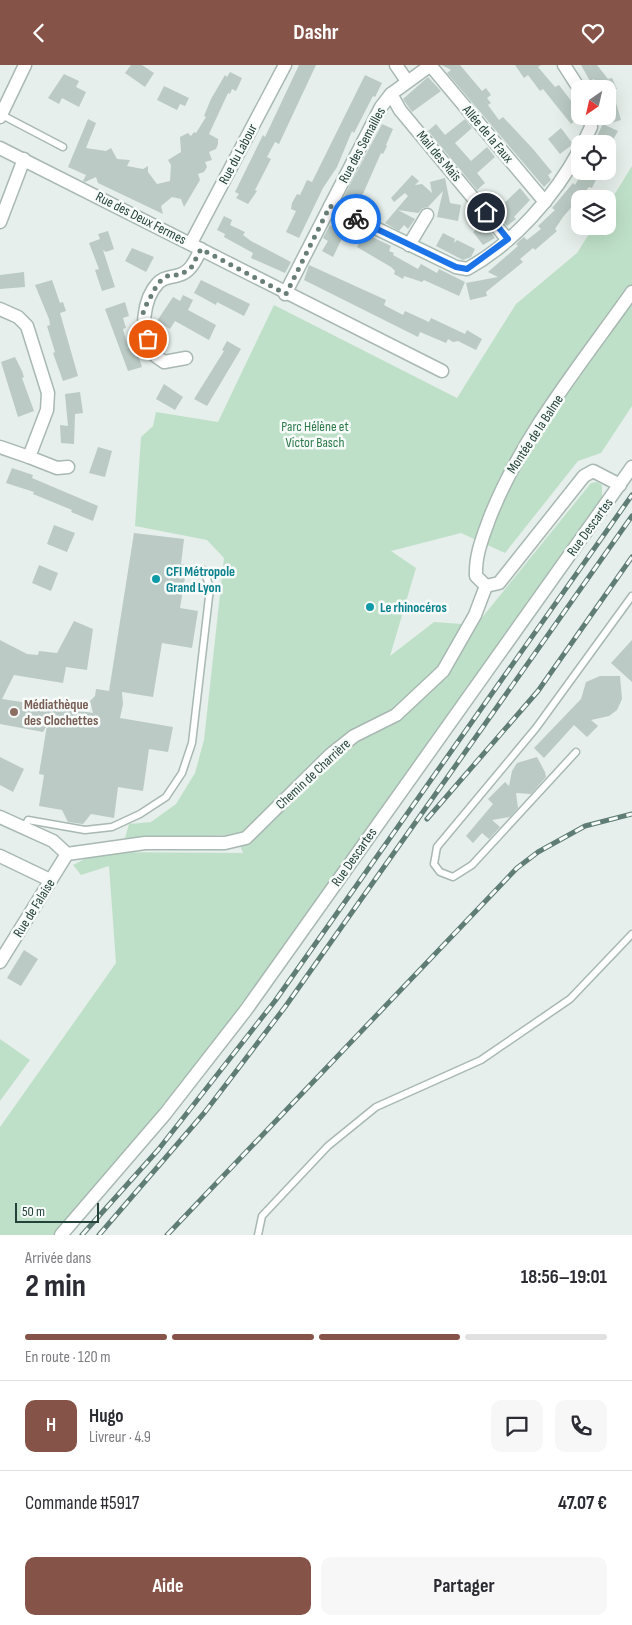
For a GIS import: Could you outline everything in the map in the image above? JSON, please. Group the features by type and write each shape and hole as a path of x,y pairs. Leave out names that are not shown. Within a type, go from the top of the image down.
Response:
{"street":[{"path":"0,116 25,65"},
{"name":"Rue du Labour","path":"186,358 164,362 151,352 144,326 143,311 158,283 169,275 180,275 191,268 196,246 285,65"},
{"path":"396,65 407,81"},
{"name":"Rue des Semailles","path":"286,294 370,125 391,94 431,65"},
{"name":"Allée de la Faux","path":"431,65 545,202"},
{"path":"564,65 574,80"},
{"name":"Mail des Maïs","path":"391,94 400,110 508,239"},
{"name":"Rue des Deux Fermes","path":"0,148 196,246 286,294 442,371"},
{"path":"0,221 24,159"},
{"path":"330,206 456,267 467,269 508,239 545,202 571,163"},
{"path":"409,245 427,215"},
{"name":"Montée de la Balme","path":"486,587 476,576 478,550 503,484 526,443 632,292"},
{"path":"0,309 18,317 27,326 48,393 47,410 29,457"},
{"path":"0,447 57,468 68,467"},
{"name":"Rue Descartes","path":"61,1235 165,1114 246,1010 632,467"},
{"path":"486,587 494,586 506,575 584,476 590,472 599,472 620,485"},
{"name":"Chemin de Charrière","path":"67,854 145,843 225,843 246,838 330,755 354,736 396,715 443,671 475,615 486,587"},
{"path":"0,817 53,841 67,854"},
{"name":"Rue de Falaise","path":"1,959 67,854"},
{"path":"0,856 50,880"}],"lane":[{"path":"0,116 63,147"},
{"path":"24,828 28,820 85,830 112,827 140,814 166,797 182,773 192,743 210,588 204,570"},
{"path":"576,752 472,865 453,877 440,872 434,864 437,847 536,728 632,597"},
{"path":"258,1235 262,1216 328,1146 376,1107 488,1055 570,999 632,935"}],"green space":[{"name":"Parc Hélène et Victor Basch","path":"632,166 632,406 601,453 578,461 505,553 461,533 391,551 416,568 390,656 434,622 476,625 591,483 597,482 602,485 602,501 262,981 157,1116 54,1235 0,1235 0,1127 116,963 109,866 81,875 73,865 98,852 243,853 236,835 125,838 129,824 151,822 176,804 195,773 204,740 224,558 207,540 135,526 141,437 153,426 156,412 218,422 274,305 457,398 516,304 577,253 588,235 616,235 616,192"},
{"path":"0,1039 30,1060 0,1101"}],"building":[{"path":"131,65 142,65 154,73 145,87 125,73"},
{"path":"299,65 316,65 279,144 275,142 267,157 271,159 255,190 257,191 248,204 236,198 239,194 235,192 263,135 265,137"},
{"path":"442,65 460,65 482,91 486,88 491,95 487,98 491,103 488,105 499,120 503,117 552,172 548,175 551,180 544,187 447,73 451,70"},
{"path":"515,65 541,65 538,67 555,87 559,85 571,101 571,124 543,89 540,91 528,75 524,78"},
{"path":"581,65 597,65 608,79 612,78 613,80 594,79 589,80"},
{"path":"230,72 242,78 236,91 232,89 230,94 228,93 209,134 218,139 218,144 216,149 209,152 212,160 205,162 207,167 204,172 198,174 200,180 184,207 181,199 172,197 161,206 163,214 98,183 96,177 85,182 83,181 86,175 68,167 88,119 96,123 86,148 106,151 111,148 117,159 130,160 127,166 143,169 148,166 148,172 157,184 170,181 171,165 168,160 181,152 180,137 188,133 191,136 194,132 196,133 206,117 204,116 211,99 225,75 227,77"},
{"path":"64,74 79,81 76,87 86,92 79,107 62,98 59,104 48,98"},
{"path":"365,75 382,83 375,97 373,96 354,133 352,131 337,167 323,188 299,238 286,232 296,211 291,209 292,203 297,194 300,195 307,180 312,182"},
{"path":"428,77 441,91 412,112 403,99"},
{"path":"164,86 189,98 185,106 180,104 177,110 157,100"},
{"path":"616,103 621,120 616,122"},
{"path":"465,119 472,128 455,143 471,161 487,147 495,157 477,173 485,183 477,190 428,131 436,124 445,135"},
{"path":"382,124 393,129 387,146 383,154 381,153 362,196 360,195 354,206 342,200"},
{"path":"602,125 618,131 616,135 598,135"},
{"path":"561,128 571,141 571,146 560,154 548,139"},
{"path":"412,175 419,181 415,185 422,184 432,193 430,182 445,178 450,203 461,205 458,221 437,217 443,191 428,207 423,208 418,213 398,210 415,219 408,229 404,225 399,231 385,223 408,196 405,193 394,202 391,198"},
{"path":"578,180 596,180 592,188 571,190 571,208 555,229 557,231 535,250 533,248 520,259 523,262 486,292 487,296 470,300 466,283 498,277 488,272 518,246 516,244 519,241 524,237 527,240 541,229 538,226 555,210 552,208 573,183 575,185"},
{"path":"520,188 530,200 514,217 516,219 507,226 495,212"},
{"path":"224,216 232,220 230,225 245,232 243,235 251,241 291,262 285,273 251,258 253,253 224,237 225,234 217,230"},
{"path":"339,219 349,224 333,257 322,251 328,241 323,238 330,225 334,228"},
{"path":"484,223 495,238 483,245 473,232"},
{"path":"108,231 114,249 106,252 103,250 115,287 102,291 95,270 99,269 89,243 100,239 98,234"},
{"path":"364,233 391,246 389,251 394,253 393,255 418,269 421,264 437,273 439,269 465,282 459,296 424,280 422,282 404,276 403,279 394,274 395,271 391,267 357,247"},
{"path":"443,233 455,239 454,243 457,240 475,249 471,257 463,260 436,246"},
{"path":"132,248 154,257 146,272 125,261"},
{"path":"309,265 386,300 384,305 403,315 405,311 429,322 431,318 465,334 467,330 482,339 476,350 458,341 453,342 448,339 446,343 420,332 418,337 304,280"},
{"path":"24,272 25,287 0,289 0,275"},
{"path":"52,280 60,303 63,302 66,311 60,313 78,376 63,381 53,353 55,352 47,326 50,325 49,319 35,285"},
{"path":"201,280 250,304 244,316 217,302 216,305 194,293"},
{"path":"183,295 193,300 188,310 216,325 209,340 175,321 170,329 157,321 173,297 180,301"},
{"path":"125,302 129,316 123,318 126,328 123,329 128,347 123,349 135,345 142,367 128,371 105,309"},
{"path":"227,341 241,349 207,406 194,399 224,351 222,350"},
{"path":"15,357 22,371 24,377 22,378 34,411 18,417 1,362"},
{"path":"164,384 183,397 175,410 156,399"},
{"path":"80,392 83,413 75,414 74,444 61,443 60,425 68,426 65,394"},
{"path":"98,447 112,451 105,477 89,473"},
{"path":"12,468 33,475 32,478 98,506 93,521 33,494 34,492 6,483"},
{"path":"54,525 75,533 67,552 47,544"},
{"path":"134,533 184,539 181,564 187,565 180,608 198,611 192,648 162,643 153,697 122,692 123,704 120,718 173,727 168,752 149,749 143,791 118,787 114,818 91,814 83,824 68,822 62,810 39,806 44,775 39,774 47,725 43,732 0,724 0,640 27,654 38,655 39,651 57,653 74,621 93,629 87,670 66,667 63,683 14,675 2,699 93,713 90,701 95,696 96,689 109,691"},
{"path":"39,565 58,573 51,591 32,583"},
{"path":"632,640 632,682 611,663"},
{"path":"600,676 620,676 622,699 617,710 609,716 591,720 598,726 587,737 574,725 544,758 534,748 581,699 586,682"},
{"path":"0,757 24,769 13,792 0,785"},
{"path":"537,757 546,777 531,794 516,793 518,808 510,817 492,820 500,827 489,839 482,833 473,843 466,836 493,804 488,799 505,782 509,786 512,771 517,763"},
{"path":"24,950 38,959 21,986 7,978"}],"railway":[{"path":"82,1235 158,1150 275,1001 632,495"},
{"path":"99,1235 205,1112 285,1007 632,516"},
{"path":"427,819 538,691 632,557"},
{"path":"167,1235 517,868 538,852 585,826 632,814"}],"way so far":[{"path":"148,339 144,326 143,311 158,283 169,275 180,275 191,268 201,249 286,294 330,206 356,219"}],"place":[{"name":"CFI Métropole Grand Lyon","path":"156,579"},
{"name":"Le rhinocéros","path":"370,607"},
{"name":"Médiathèque des Clochettes","path":"14,712"}],"route":[{"path":"356,219 456,267 467,269 476,265 508,239 486,212"}]}
